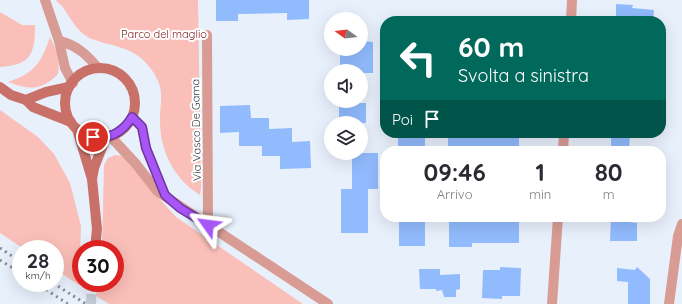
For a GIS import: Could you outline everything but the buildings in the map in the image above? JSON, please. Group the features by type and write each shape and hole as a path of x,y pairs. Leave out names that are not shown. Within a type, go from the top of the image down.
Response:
{"street":[{"path":"45,0 59,41 64,68 71,85 65,105 74,126 92,179 97,229 96,240"},
{"path":"571,16 572,0"},
{"name":"Via Vasco De Gama","path":"206,35 208,225"},
{"path":"59,41 70,44 86,54 98,68"},
{"path":"0,87 11,96 26,100 33,107 74,126 93,137 108,137 125,128 132,117 135,106 134,94 129,83 120,75 110,70 98,68 86,71 71,85 46,92 26,100"},
{"path":"132,117 142,127 146,148 165,195"},
{"path":"108,137 136,164 157,191 165,195 180,208 328,304"},
{"path":"92,179 94,168 108,137"},
{"path":"552,304 558,222"},
{"path":"669,304 678,236 682,224"}],"green space":[{"name":"Parco del maglio","path":"56,0 198,0 200,195 183,181 170,163 166,153 160,121 161,94 159,83 151,69 139,56 132,52 84,35"},
{"path":"0,12 22,25 35,25 32,51 25,60 19,64 0,67"},
{"path":"50,37 59,64 58,74 46,84 35,87 23,87 8,82 25,75 36,66"},
{"path":"0,110 38,137 54,154 70,183 81,226 81,240 72,240 72,280 64,275 64,240 12,241 0,233"},
{"path":"115,155 131,160 154,193 176,217 303,304 109,304 96,296 97,292 124,292 124,240 102,240 104,165 108,158"}],"tunnel":[{"path":"91,304 92,292"}],"railway":[{"path":"0,248 12,256"},
{"path":"0,260 12,267"},
{"path":"64,290 86,304"},
{"path":"50,292 68,304"}],"route":[{"path":"93,137 102,138 111,136 125,128 132,117 142,127 146,148 165,195 180,208 208,225"}]}
